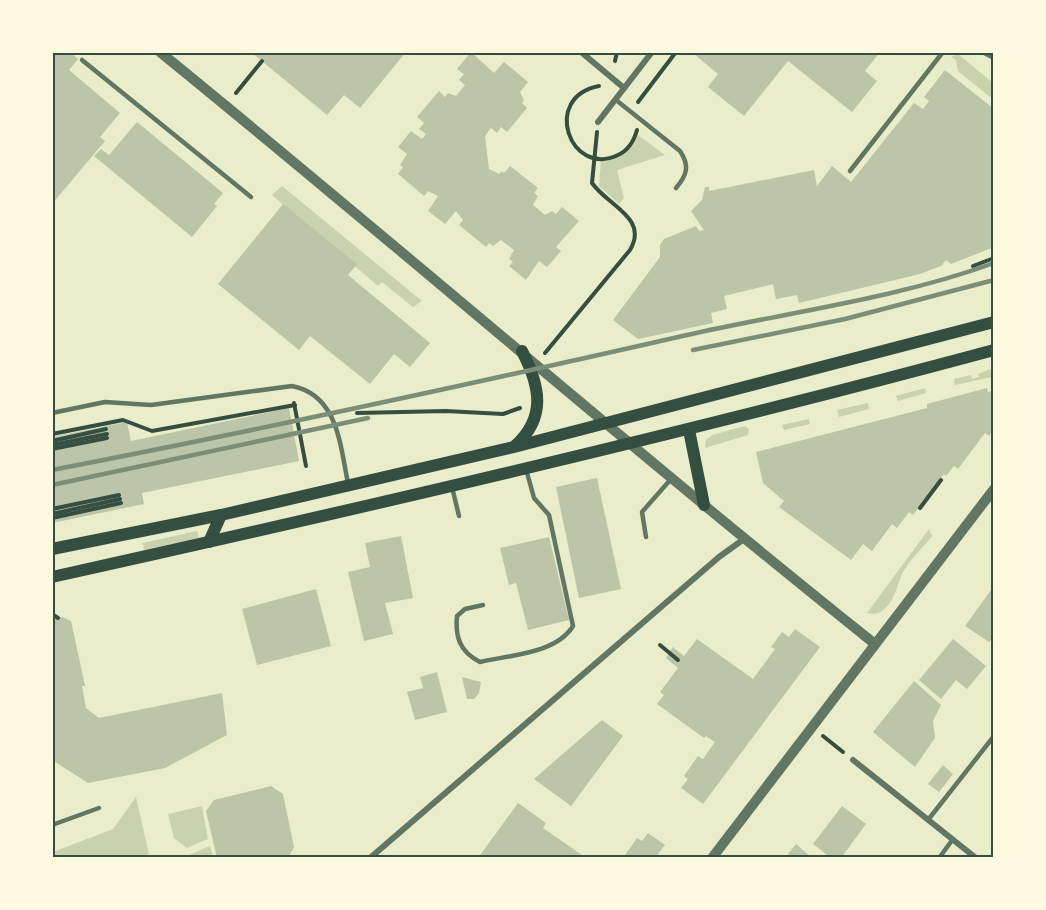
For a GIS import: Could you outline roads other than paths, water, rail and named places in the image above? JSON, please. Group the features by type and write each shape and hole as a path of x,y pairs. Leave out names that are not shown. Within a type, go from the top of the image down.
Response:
{"main road":[{"path":"52,549 221,515 514,447 993,322"},
{"path":"514,447 528,434 537,410 532,371 522,351"},
{"path":"52,578 690,430 993,351"},
{"path":"690,430 704,506"},
{"path":"209,542 221,515"}],"street":[{"path":"160,52 522,351 671,479 875,644"},
{"path":"581,52 624,88"},
{"path":"598,122 652,52"},
{"path":"984,52 993,57"},
{"path":"712,858 993,489"},
{"path":"370,858 719,557 744,539"},
{"path":"853,760 976,858"}],"lane":[{"path":"850,171 944,52"},
{"path":"82,60 251,197"},
{"path":"616,99 680,151 687,161 687,171 676,188"},
{"path":"52,413 105,402 151,405 292,386 301,388 325,405 334,418 348,485"},
{"path":"483,605 465,609 458,616 457,624 460,646 467,656 480,662 552,645 568,633 573,626 549,515 534,498 526,469"},
{"path":"646,537 642,512 671,479"},
{"path":"452,487 459,516"},
{"path":"928,820 993,736"},
{"path":"52,825 99,808"},
{"path":"939,858 952,839"}],"railway":[{"path":"52,470 291,422 687,335 880,296 994,263"},
{"path":"693,350 845,319 994,280"},
{"path":"52,485 368,418"}]}
